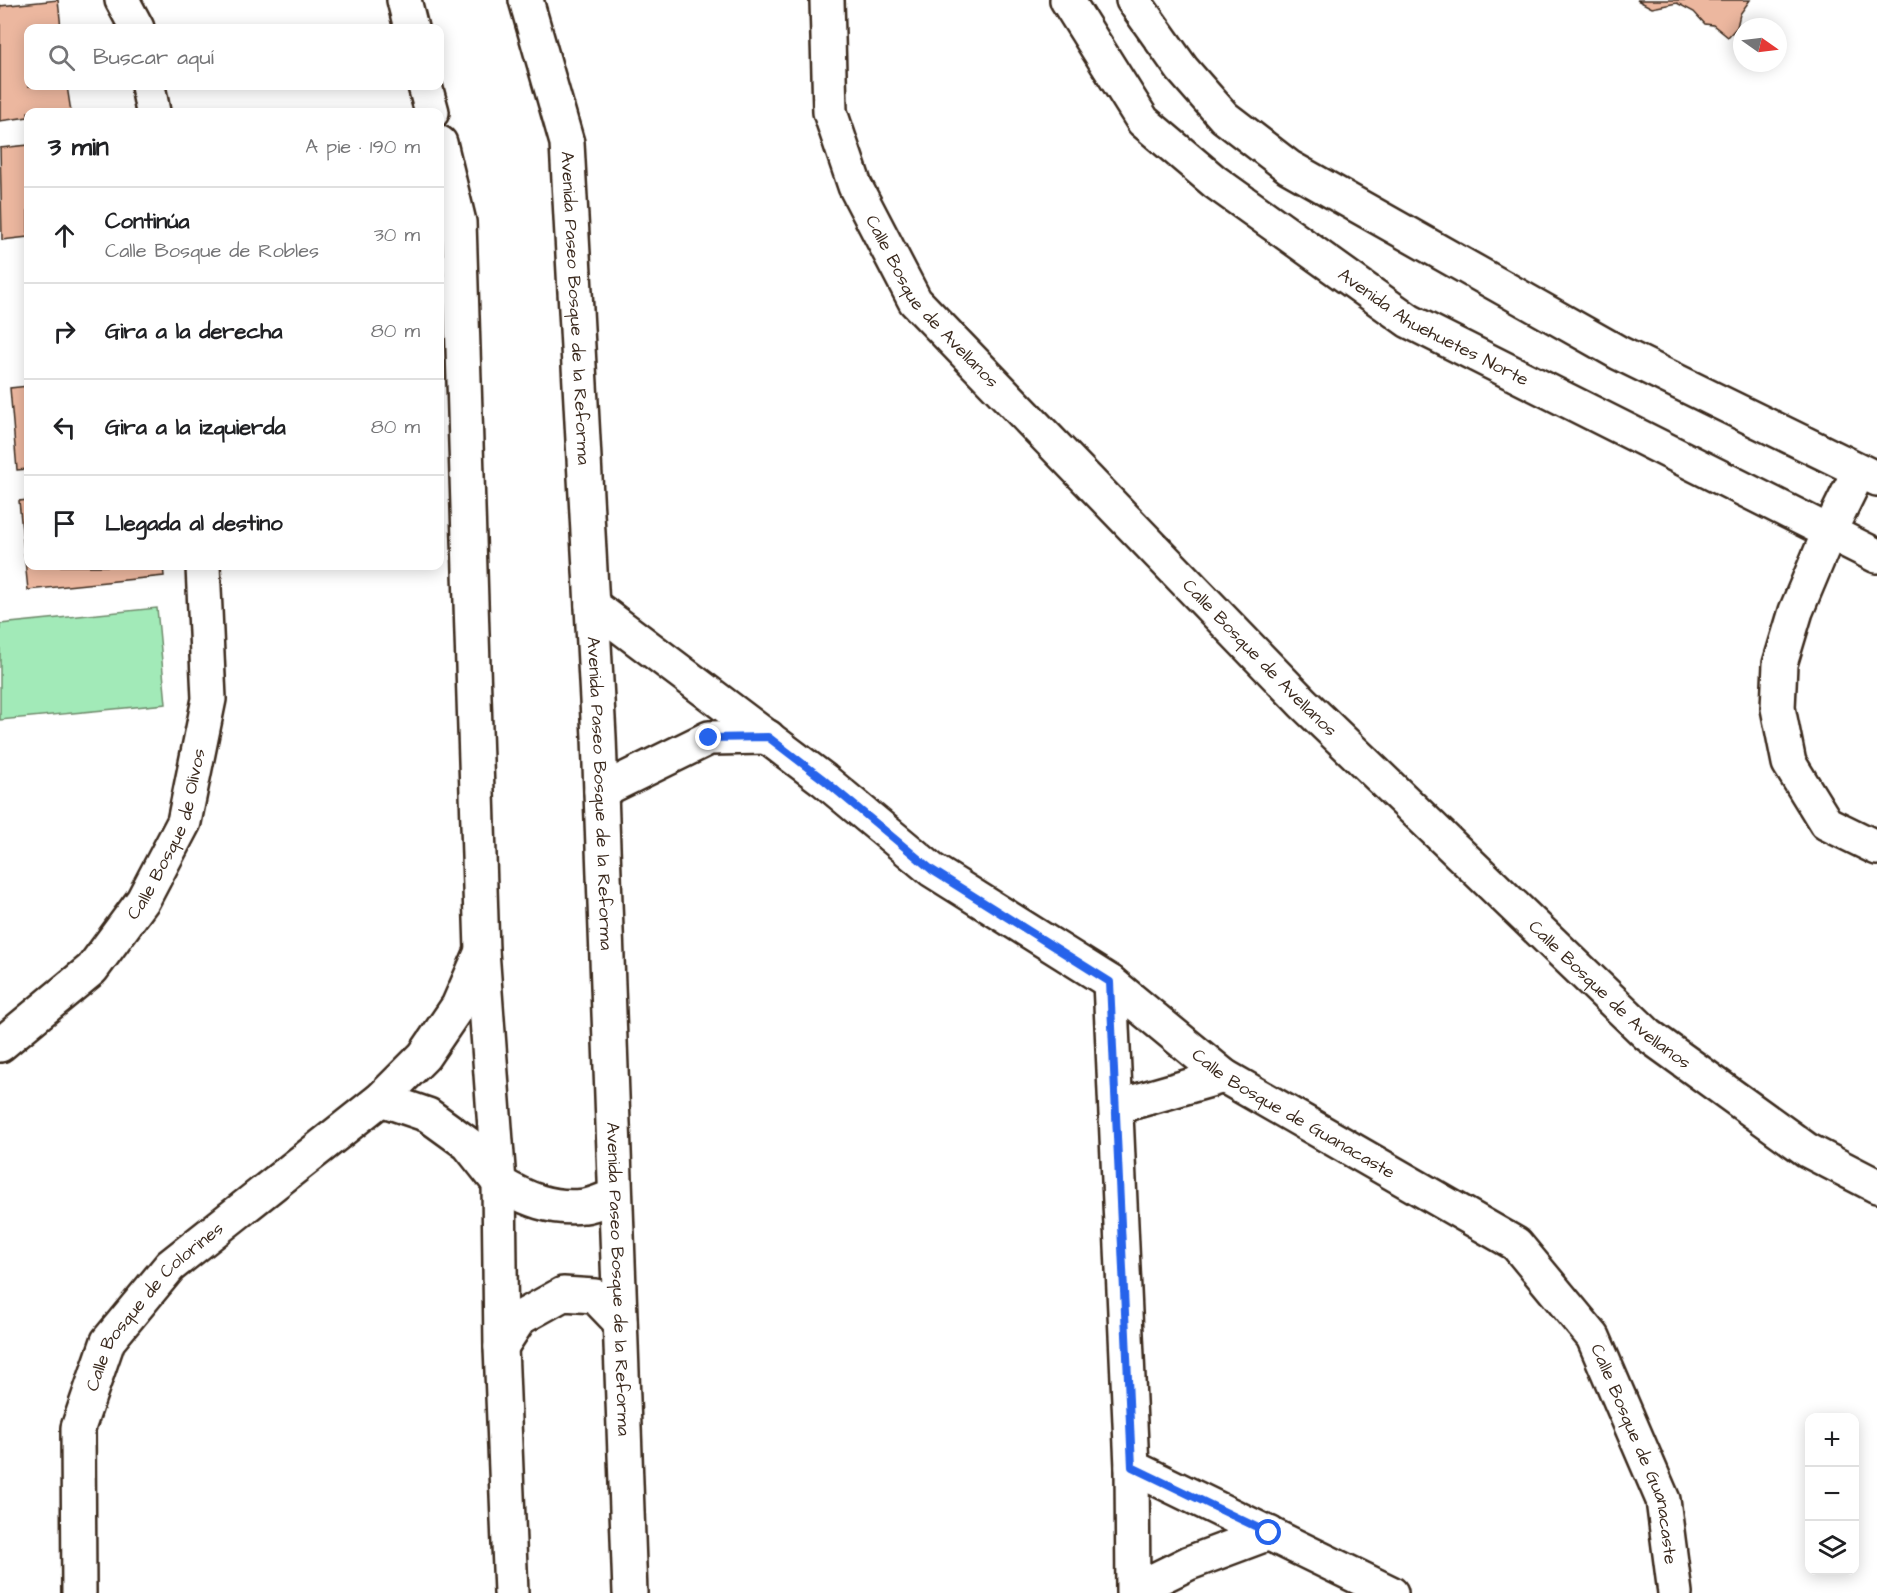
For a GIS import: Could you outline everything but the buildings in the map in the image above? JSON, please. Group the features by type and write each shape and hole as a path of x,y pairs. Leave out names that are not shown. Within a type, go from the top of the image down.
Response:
{"street":[{"path":"122,0 135,24"},
{"path":"404,0 410,24"},
{"name":"Avenida Paseo Bosque de la Reforma","path":"526,0 567,143 601,791 630,1593"},
{"name":"Calle Bosque de Avellanos","path":"827,0 830,112 855,186 915,301 1303,703 1648,1035 1807,1150 1877,1186"},
{"name":"Avenida Ahuehuetes Norte","path":"1067,0 1143,121 1215,182 1409,321 1830,530 1877,556"},
{"path":"1133,0 1182,69 1224,117 1289,167 1619,353 1868,475 1830,530 1796,611 1780,664 1778,708 1789,763 1826,823 1877,848"},
{"path":"149,90 152,108"},
{"path":"426,90 431,108"},
{"path":"444,160 459,222 482,951 499,1183 501,1347 511,1593"},
{"name":"Calle Bosque de Olivos","path":"0,1045 92,969 143,900 184,822 209,699 203,570"},
{"name":"Calle Bosque de Guanacaste","path":"592,606 824,780 932,870 1110,982 1224,1076 1516,1244 1593,1337 1663,1500 1675,1593"},
{"path":"601,791 709,738 768,737"},
{"name":"Calle Bosque de Colorines","path":"79,1593 78,1428 108,1341 170,1266 381,1098 424,1056 458,1006 482,951"},
{"path":"1110,982 1132,1467 1134,1593"},
{"path":"1116,1107 1224,1076"},
{"path":"381,1098 428,1115 468,1144 499,1183 523,1197 551,1206 585,1206 615,1196"},
{"path":"501,1347 520,1318 563,1294 595,1296 620,1322"},
{"path":"1132,1467 1390,1593"},
{"path":"1134,1593 1140,1587 1189,1563 1269,1533"}],"green space":[{"path":"157,608 166,704 0,720 0,624"}],"route":[{"path":"709,738 768,737 824,780 932,870 1110,982 1132,1467 1269,1533"}]}
